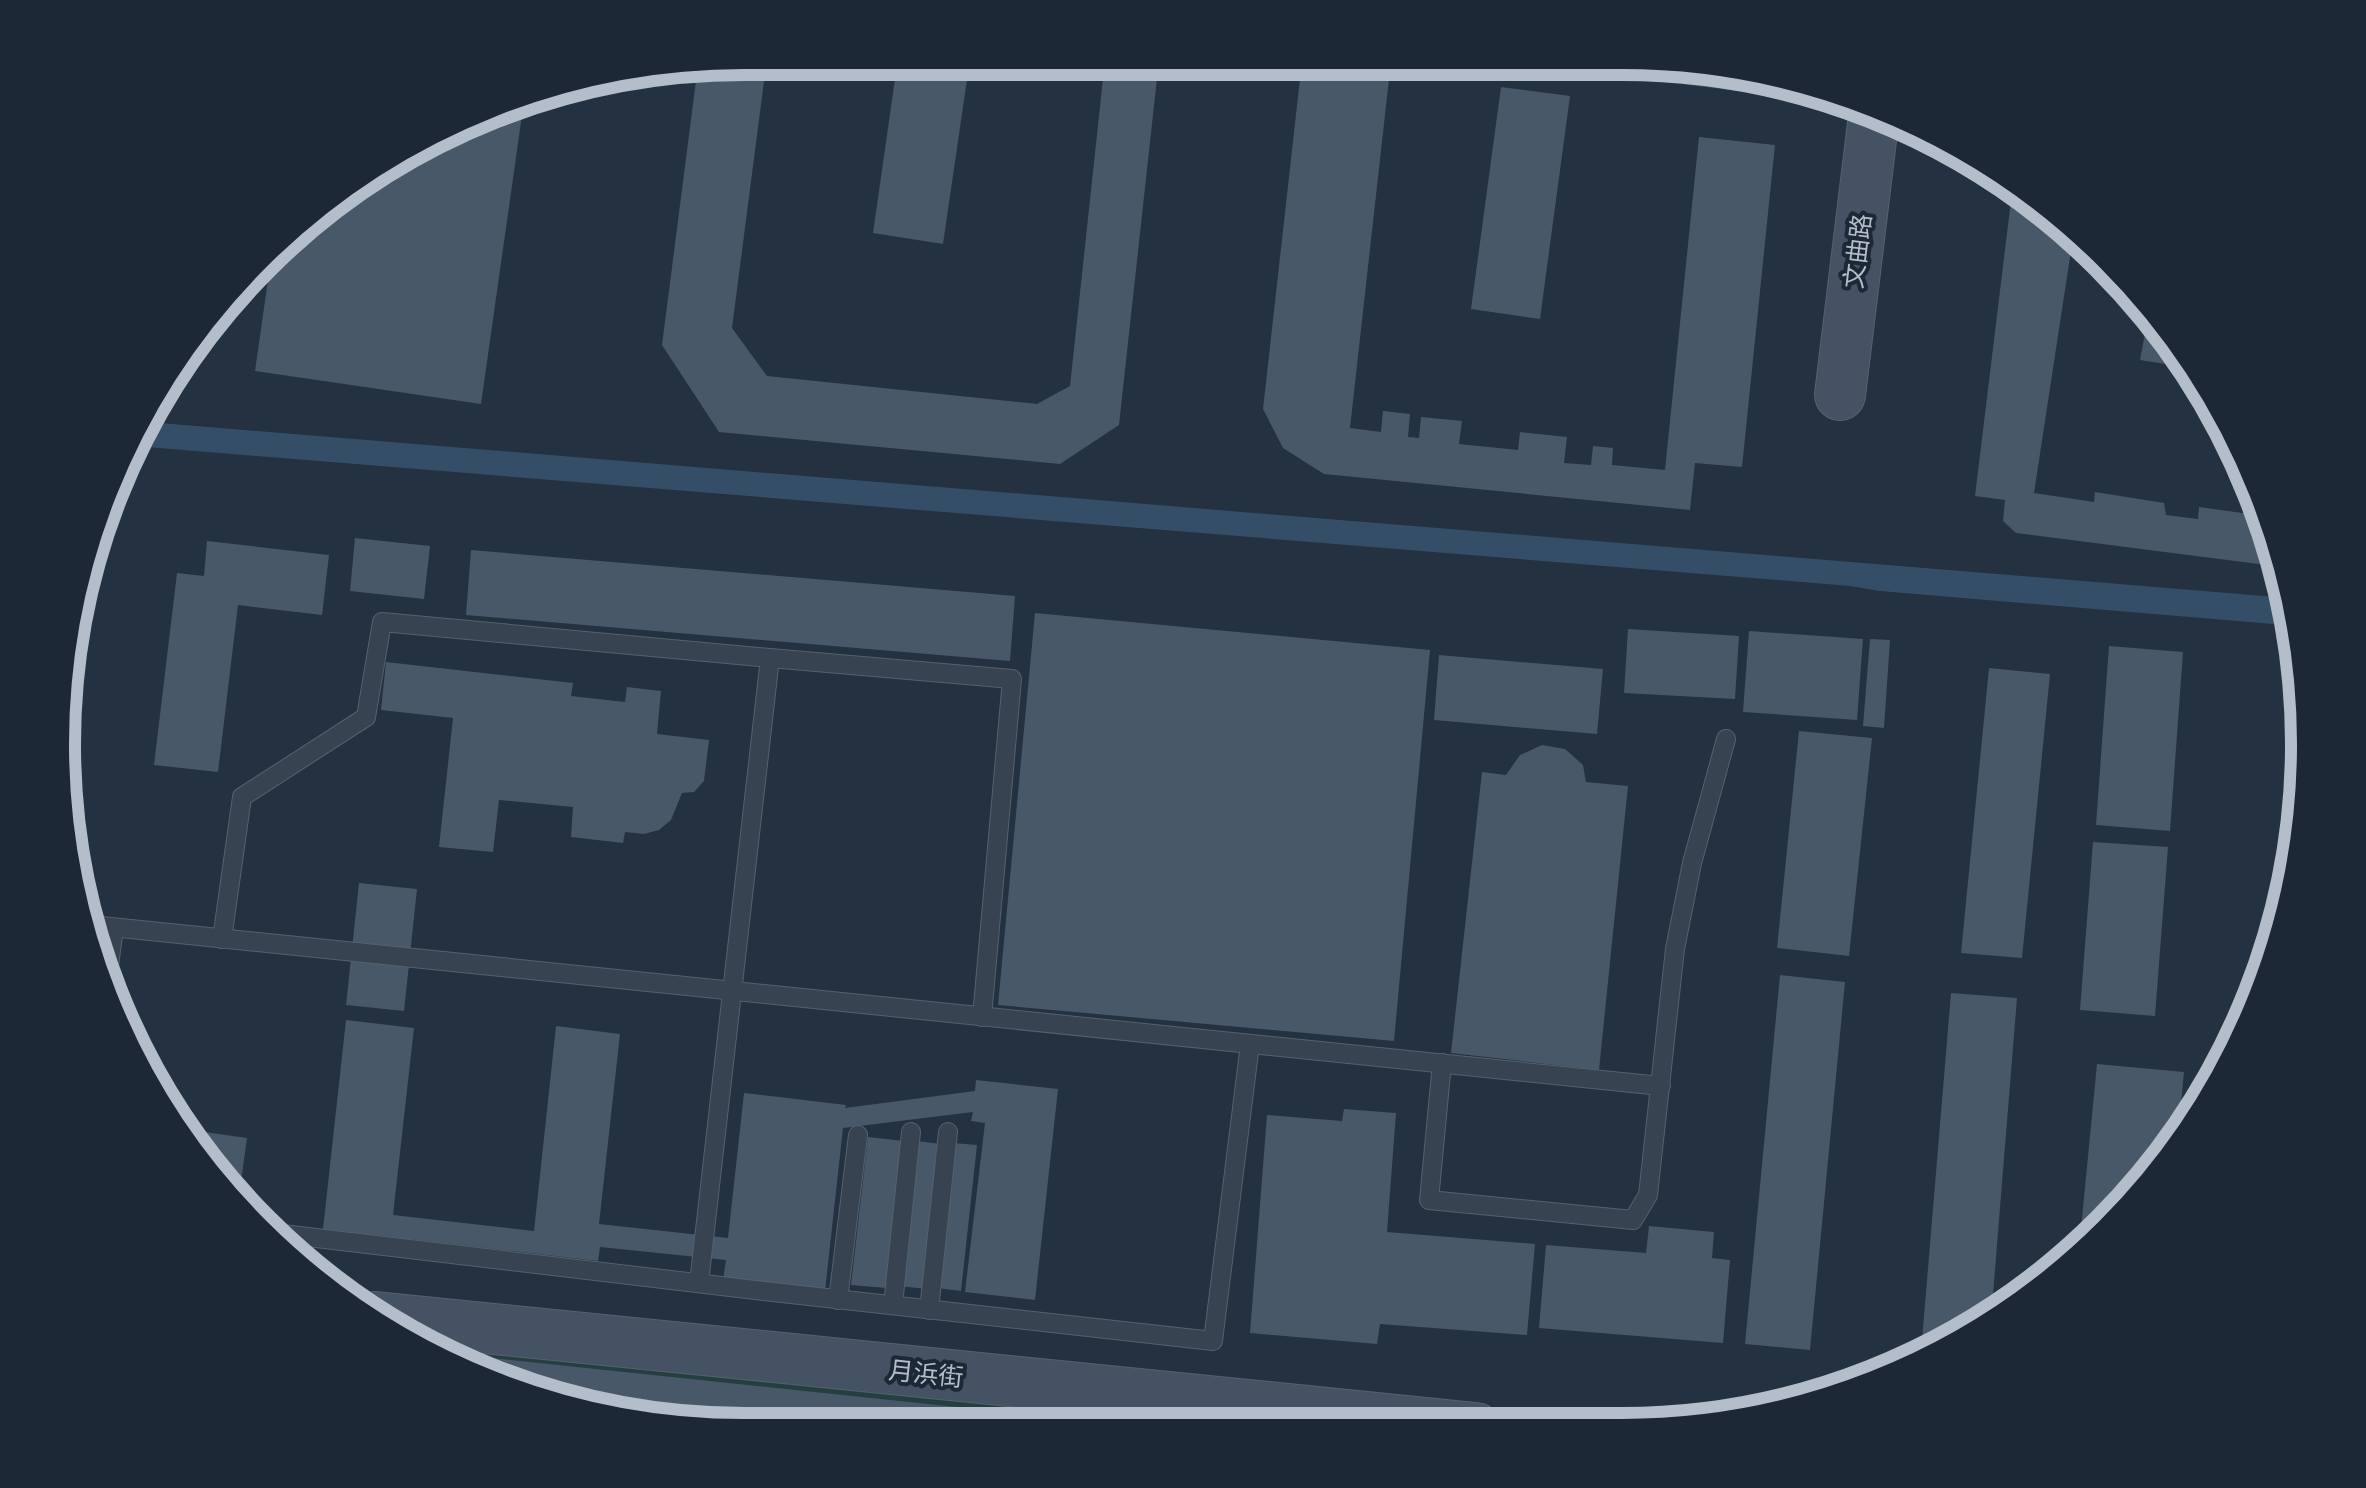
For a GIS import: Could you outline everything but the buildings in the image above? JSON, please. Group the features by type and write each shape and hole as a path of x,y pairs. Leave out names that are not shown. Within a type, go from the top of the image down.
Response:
{"street":[{"name":"文曲路","path":"1840,394 1873,124"},
{"name":"月浜街","path":"406,1321 1326,1413"}],"lane":[{"path":"222,939 242,797 366,718 382,622 1012,680 982,1017"},
{"path":"699,1283 770,658"},
{"path":"1442,1064 1429,1200 1633,1220 1648,1194 1675,949 1692,864 1726,739"},
{"path":"101,926 1661,1086"},
{"path":"111,958 114,928"},
{"path":"290,1235 1213,1342 1250,1044"},
{"path":"893,1306 912,1132"},
{"path":"929,1310 948,1132"},
{"path":"838,1300 858,1135"}],"green space":[{"path":"451,1345 1104,1413 700,1412 571,1390"}],"water":[{"path":"158,423 2274,597 2280,625 145,447"}]}
